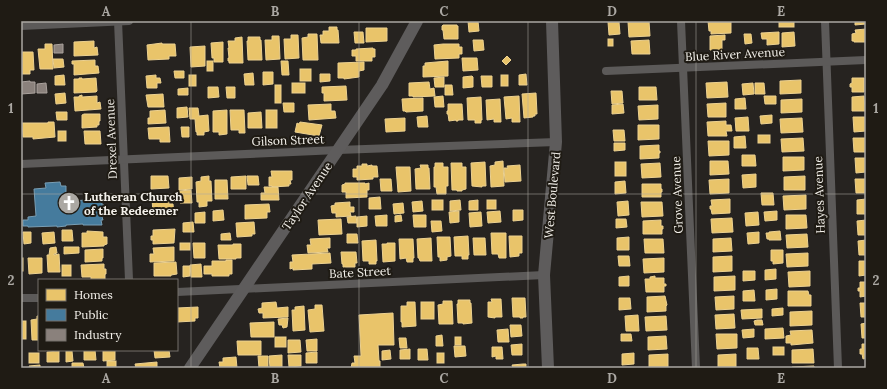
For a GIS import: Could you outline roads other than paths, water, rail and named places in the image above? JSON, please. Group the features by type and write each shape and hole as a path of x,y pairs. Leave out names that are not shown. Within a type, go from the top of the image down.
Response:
{"street":[{"name":"Drexel Avenue","path":"118,21 129,279"},
{"path":"21,26 129,21"},
{"name":"Taylor Avenue","path":"190,368 382,85 417,21"},
{"name":"West Boulevard","path":"548,368 544,276 556,142 552,21"},
{"name":"Grove Avenue","path":"682,21 696,368"},
{"name":"Hayes Avenue","path":"825,21 838,368"},
{"name":"Blue River Avenue","path":"606,71 866,60"},
{"name":"Gilson Street","path":"21,164 556,142"},
{"name":"Bate Street","path":"178,292 544,276"},
{"path":"21,298 38,298"}],"place":[{"name":"Lutheran Church of the Redeemer","path":"69,203"}]}
